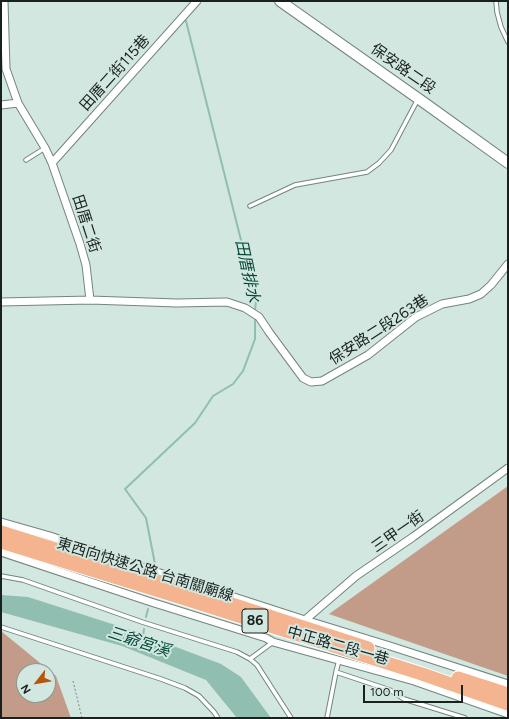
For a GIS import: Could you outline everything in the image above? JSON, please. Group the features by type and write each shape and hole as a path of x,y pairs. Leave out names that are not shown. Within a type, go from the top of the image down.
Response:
{"highway":[{"name":"東西向快速公路 台南關廟線","path":"1,532 253,610 508,694"},
{"name":"東西向快速公路 台南關廟線","path":"1,542 415,672 508,704"}],"street":[{"name":"田厝二街","path":"4,1 6,69 18,103 45,148 52,163 86,265 90,300"},
{"name":"田厝二街115巷","path":"52,163 197,1"},
{"name":"保安路二段","path":"280,1 419,98 508,163"},
{"path":"1,105 18,103"},
{"name":"保安路二段263巷","path":"90,300 177,303 227,302 245,308 256,315 303,378 312,382 322,381 368,354 416,317 442,304 469,299 481,294 491,286 508,264"},
{"path":"1,302 90,300"},
{"name":"三甲一街","path":"305,620 356,576 413,537 508,468"},
{"name":"中正路二段一巷","path":"1,522 50,536 305,620 508,684"},
{"name":"中正路二段一巷","path":"1,552 150,602 266,638 273,642 414,681 508,714"}],"lane":[{"path":"496,1 501,27 508,42"},
{"path":"250,206 295,185 367,172 379,163 391,150 419,98"},
{"path":"26,160 45,148"},
{"path":"1,576 23,580 148,624 237,652 250,659 257,665 291,718"},
{"path":"1,627 186,688 199,696 218,718"},
{"path":"250,659 273,642"},
{"path":"327,718 339,660"},
{"path":"336,672 390,690 404,699 465,718"}],"path":[{"path":"73,681 82,718"}],"shaded area":[{"path":"508,486 508,676 329,614"},
{"path":"1,631 40,663 16,663 16,703 56,703 56,676 71,718 1,718"}],"water":[{"name":"三爺宮溪","path":"1,595 28,597 131,630 221,664 241,677 271,718 237,718 206,680 122,646 1,612"}],"waterway":[{"name":"田厝排水","path":"186,21 256,300 255,311"},
{"name":"田厝排水","path":"155,564 146,518 125,489 195,423 213,396 233,384 243,371 255,339 255,318"},
{"name":"田厝排水","path":"146,617 148,609"},
{"name":"田厝排水","path":"143,636 144,629"}]}
